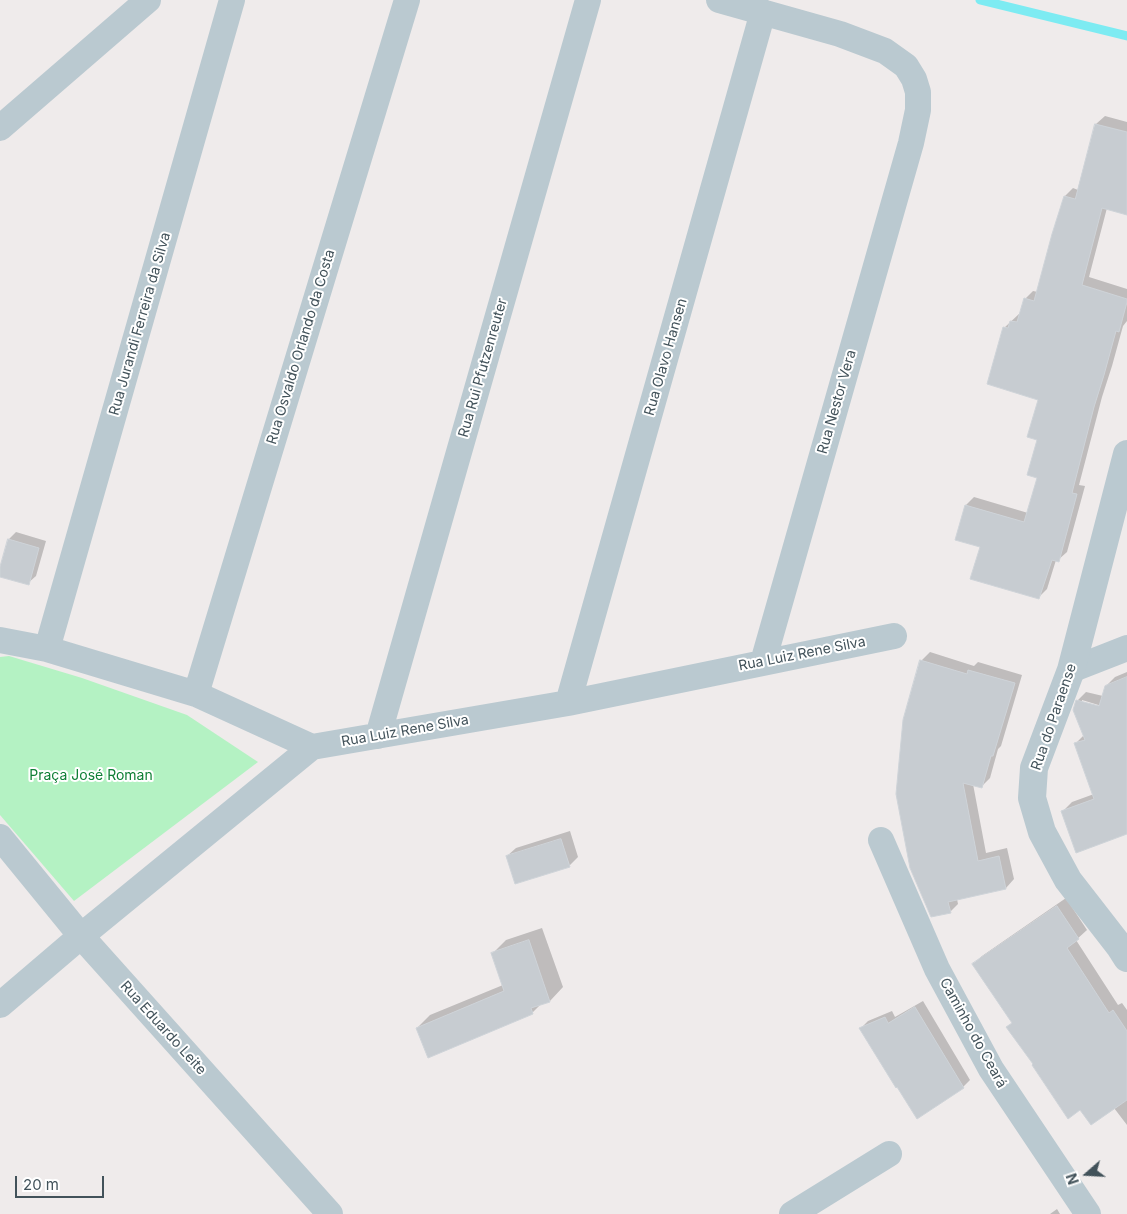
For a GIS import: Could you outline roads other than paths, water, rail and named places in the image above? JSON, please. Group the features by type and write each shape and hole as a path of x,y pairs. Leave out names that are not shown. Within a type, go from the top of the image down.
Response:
{"street":[{"path":"0,128 148,0"},
{"name":"Rua Jurandi Ferreira da Silva","path":"47,648 232,0"},
{"name":"Rua Osvaldo Orlando da Costa","path":"196,694 407,0"},
{"name":"Rua Rui Pfutzenreuter","path":"378,736 588,0"},
{"name":"Rua Nestor Vera","path":"719,0 840,34 885,50 906,66 914,79 918,92 918,110 911,143 763,662"},
{"name":"Rua Olavo Hansen","path":"568,703 763,12"},
{"name":"Rua do Paraense","path":"1125,950 1068,880 1042,832 1032,798 1034,768 1070,670 1127,454"},
{"name":"Rua Luiz Rene Silva","path":"0,1005 80,936 312,747 568,703 894,636"},
{"path":"0,640 47,648 196,694 312,747"},
{"path":"1070,670 1127,648"},
{"name":"Rua Eduardo Leite","path":"0,838 80,936 330,1214"},
{"name":"Caminho do Ceará","path":"881,840 937,969 991,1070 1088,1214"},
{"path":"792,1214 889,1154"}],"waterway":[{"path":"980,0 1127,36"}],"park label":[{"name":"Praça José Roman","path":"91,776"}]}
